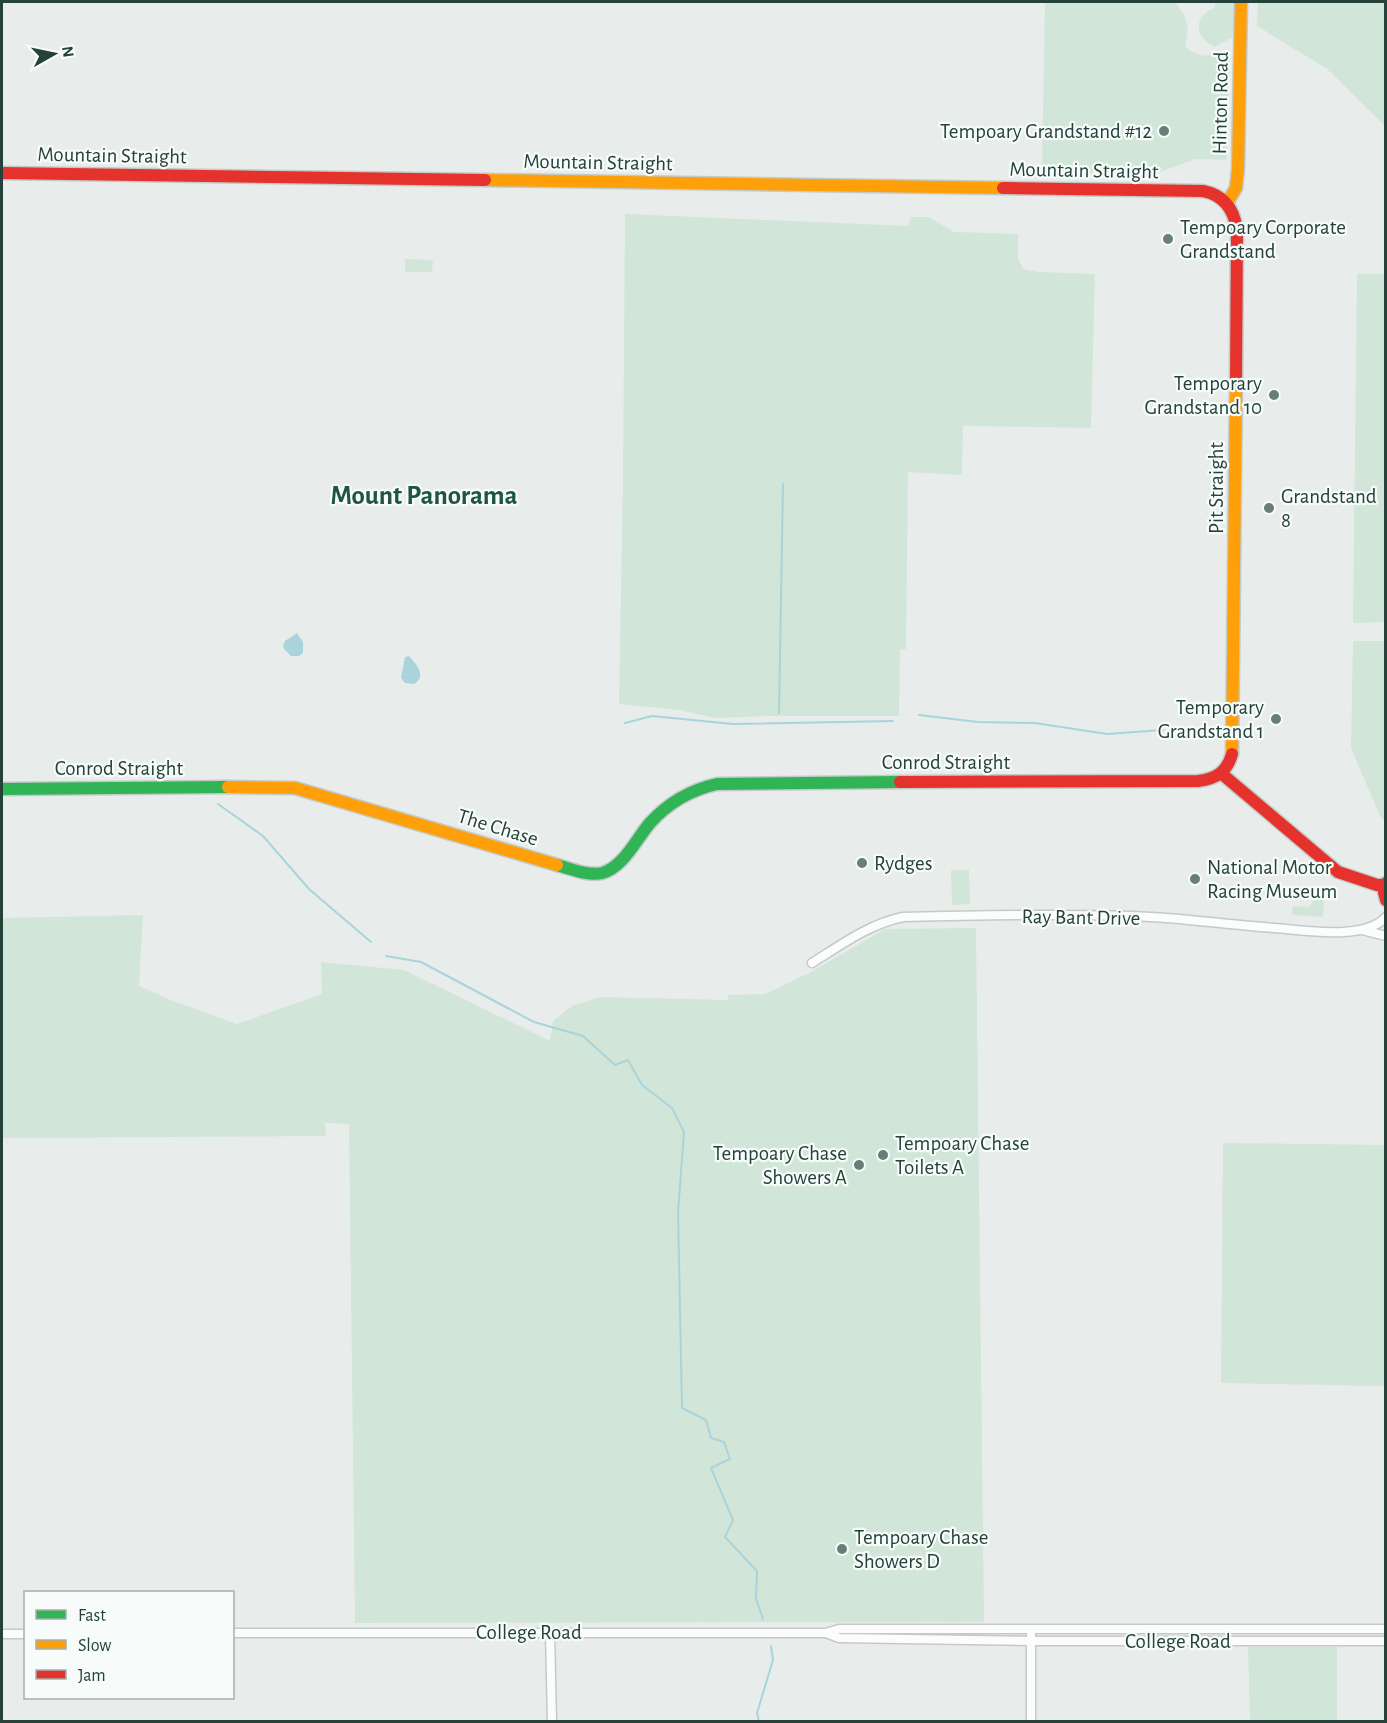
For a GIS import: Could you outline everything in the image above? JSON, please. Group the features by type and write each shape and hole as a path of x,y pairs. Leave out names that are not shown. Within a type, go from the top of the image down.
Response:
{"street":[{"name":"Hinton Road","path":"1227,203 1236,188 1238,169 1241,2"},
{"name":"Mountain Straight","path":"2,173 1193,190 1211,192 1227,203"},
{"name":"Pit Straight","path":"1222,774 1231,759 1233,746 1237,230 1235,216 1227,203"},
{"name":"Conrod Straight","path":"717,784 1176,782 1207,781 1222,774"},
{"path":"1222,774 1338,872 1377,885 1385,884 1386,900"},
{"name":"The Chase","path":"237,787 285,787 308,791 572,869 596,873 606,871 618,863 648,824 669,804 687,793 717,784"},
{"name":"Conrod Straight","path":"2,789 237,787"},
{"name":"Ray Bant Drive","path":"812,963 884,921 903,917 1132,916 1338,932 1362,930 1386,936"},
{"name":"Ray Bant Drive","path":"1362,930 1386,917"},
{"path":"970,1628 970,1639"},
{"name":"College Road","path":"234,1633 826,1633 839,1629 970,1628 1386,1629"},
{"path":"1031,1629 1031,1722"},
{"path":"550,1632 552,1722"},
{"name":"College Road","path":"826,1633 839,1638 1031,1641 1386,1641"},
{"path":"2,1634 24,1634"}],"green space":[{"path":"1045,2 1175,2 1187,23 1185,46 1196,54 1207,56 1230,49 1227,160 1195,159 1155,174 1042,173"},
{"path":"1216,2 1234,2 1233,37 1215,47 1203,39 1199,22 1207,12 1214,8"},
{"path":"1258,2 1385,2 1385,126 1327,69 1257,26"},
{"path":"625,214 908,226 911,217 929,217 954,232 1018,234 1018,258 1023,269 1038,272 1095,274 1091,428 963,426 962,475 908,472 906,649 900,650 899,716 715,718 679,710 619,704"},
{"path":"405,259 433,260 432,272 405,272"},
{"path":"1357,274 1385,274 1385,622 1353,623"},
{"path":"1353,641 1385,641 1385,821 1381,818 1351,748"},
{"path":"951,870 969,870 970,904 952,905"},
{"path":"1314,899 1324,900 1323,917 1292,915 1293,906 1309,907"},
{"path":"143,915 139,986 237,1024 322,994 321,962 404,970 550,1041 553,1021 572,1006 600,997 728,1000 728,995 765,994 811,972 885,929 976,928 984,1622 355,1623 349,1124 325,1123 326,1136 2,1138 2,918"},
{"path":"1223,1143 1385,1145 1385,1386 1221,1383"},
{"path":"1248,1647 1337,1647 1337,1721 1250,1721"}],"water":[{"path":"297,633 303,642 303,653 299,656 291,656 283,645"},
{"path":"409,656 418,667 420,674 420,678 414,684 405,683 401,678 405,657"}],"waterway":[{"path":"779,713 783,484"},
{"path":"919,715 978,722 1035,723 1107,734 1163,730"},
{"path":"625,723 652,716 733,724 893,721"},
{"path":"218,804 263,836 309,889 371,942"},
{"path":"386,956 421,962 534,1022 583,1036 615,1065 628,1060 642,1085 672,1108 684,1132 678,1212 682,1408 706,1420 711,1438 724,1442 730,1459 711,1468 733,1520 725,1537 757,1571 756,1599 763,1619"},
{"path":"759,1722 757,1713 773,1660 771,1646"}],"traffic: fast":[{"path":"557,865 591,874 610,870 629,852 650,823 672,803 689,793 717,784 900,782"},
{"path":"2,789 228,787"}],"traffic: slow":[{"path":"1227,203 1236,188 1238,169 1241,2"},
{"path":"485,180 1003,188"},
{"path":"1232,754 1236,385"},
{"path":"228,787 295,788 557,865"}],"traffic: jam":[{"path":"2,173 485,180"},
{"path":"1003,188 1203,191 1217,196 1227,204 1237,230 1236,385"},
{"path":"900,782 1198,781 1220,774 1227,766 1232,754"},
{"path":"1222,774 1338,872 1377,885 1385,885"},
{"path":"1386,883 1384,892 1386,900"}],"place":[{"name":"Tempoary Grandstand #12","path":"1164,131"},
{"name":"Tempoary Corporate Grandstand","path":"1168,239"},
{"name":"Temporary Grandstand 10","path":"1274,395"},
{"name":"Grandstand 8","path":"1269,508"},
{"name":"Temporary Grandstand 1","path":"1276,719"},
{"name":"Rydges","path":"862,863"},
{"name":"National Motor Racing Museum","path":"1195,879"},
{"name":"Tempoary Chase Toilets A","path":"883,1155"},
{"name":"Tempoary Chase Showers A","path":"859,1165"},
{"name":"Tempoary Chase Showers D","path":"842,1549"}],"district":[{"name":"Mount Panorama","path":"424,495"}]}
